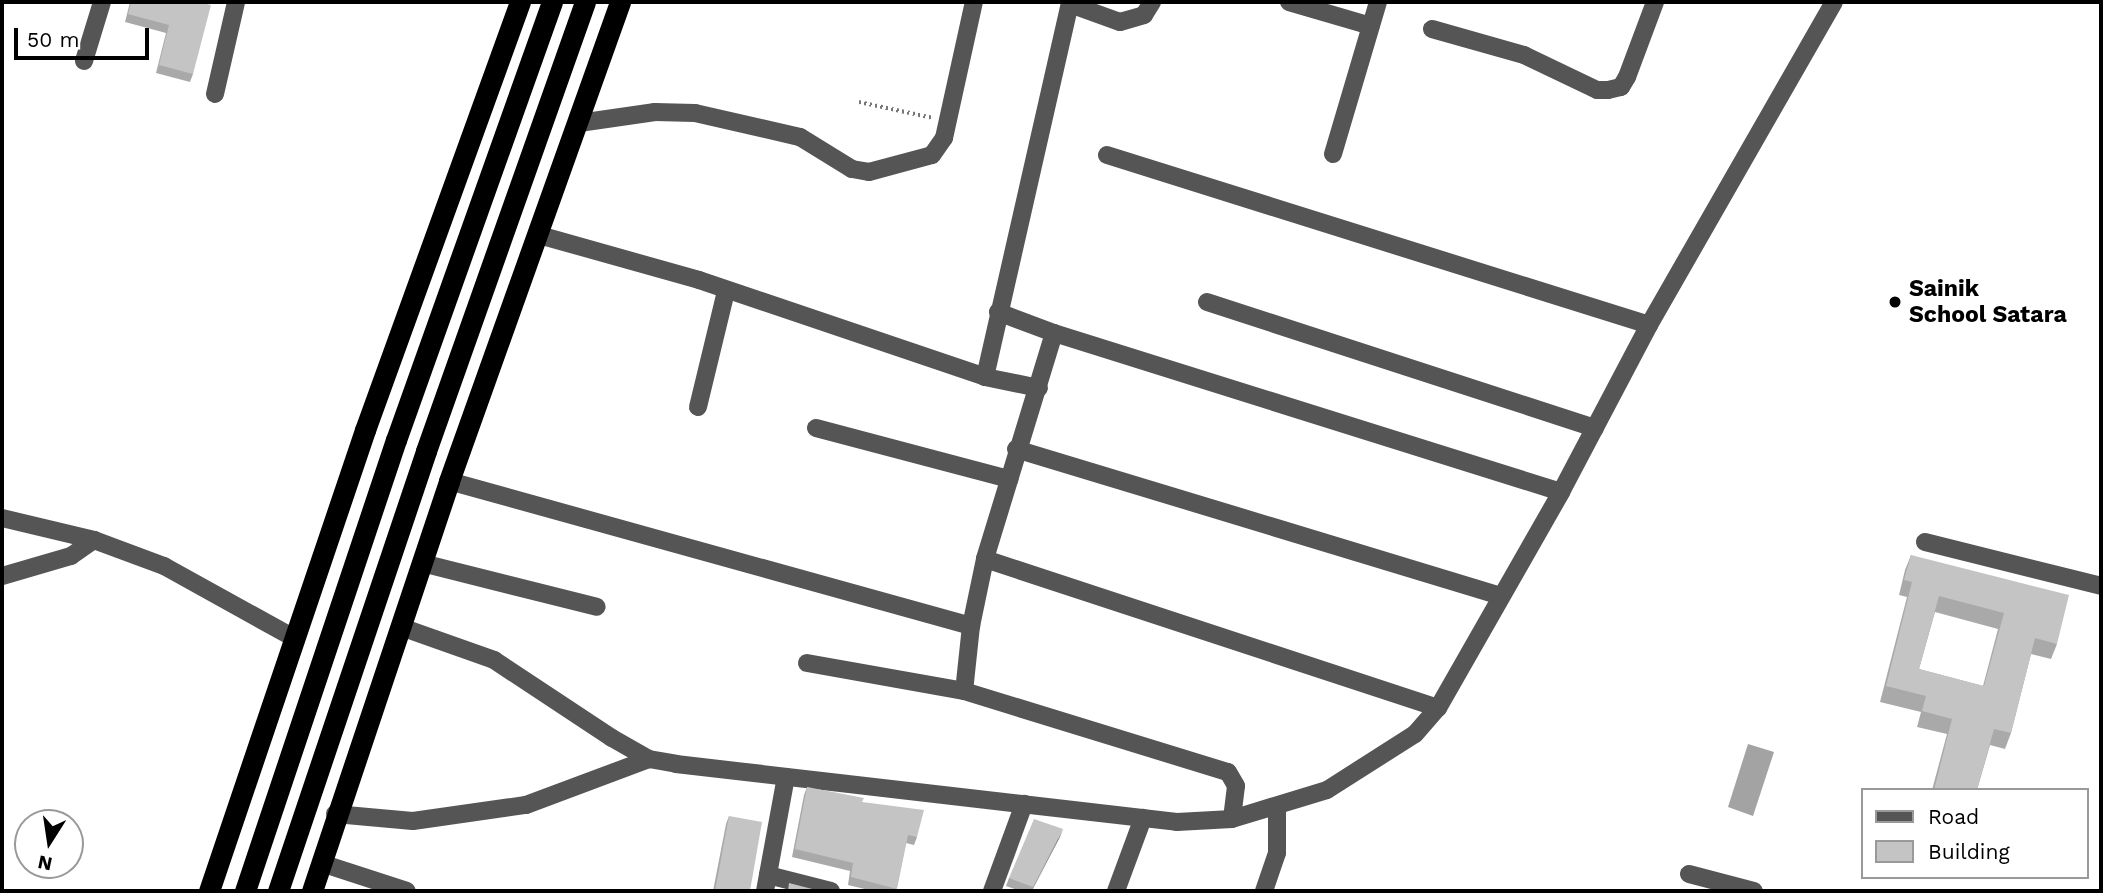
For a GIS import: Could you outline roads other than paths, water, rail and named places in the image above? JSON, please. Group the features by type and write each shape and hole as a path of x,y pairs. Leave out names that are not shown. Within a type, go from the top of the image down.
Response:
{"highway":[{"path":"209,891 294,638 520,2"},
{"path":"245,891 396,440 552,2"},
{"path":"278,891 426,451 585,2"},
{"path":"312,891 335,814 449,481 620,2"}],"street":[{"path":"84,61 102,2"},
{"path":"215,94 236,2"},
{"path":"579,123 654,112 695,113 800,137 841,163 869,172 932,155 940,149 974,2"},
{"path":"985,377 1067,2 1120,22 1144,15 1152,2"},
{"path":"1289,2 1371,26"},
{"path":"1333,154 1378,2"},
{"path":"1432,29 1524,55 1597,90 1608,90 1620,87 1628,77 1655,2"},
{"path":"401,627 494,660 649,759 1143,818 1232,819 1277,808 1338,783 1415,734 1438,708 1561,492 1648,325 1834,2"},
{"path":"1107,155 1648,325"},
{"path":"539,235 726,290 985,377 1039,388"},
{"path":"698,407 726,290"},
{"path":"1207,302 1595,428"},
{"path":"998,312 1054,333 1561,492"},
{"path":"964,691 971,626 985,559 1016,449 1039,388 1054,333"},
{"path":"816,428 1009,479"},
{"path":"1016,449 1501,596"},
{"path":"449,481 971,626"},
{"path":"2,518 94,540 164,566 294,638"},
{"path":"2,576 71,556 94,540"},
{"path":"1925,542 2101,586"},
{"path":"985,559 1438,708"},
{"path":"422,563 597,607"},
{"path":"807,663 964,691 1228,772 1236,786 1232,819"},
{"path":"335,814 413,821 526,805 649,759"},
{"path":"786,777 767,883 831,891"},
{"path":"992,891 1024,804"},
{"path":"1264,891 1277,853 1277,808"},
{"path":"1116,891 1143,818"},
{"path":"321,863 407,891"},
{"path":"1689,874 1754,891"}],"place":[{"name":"Sainik School Satara","path":"1895,302"}]}
